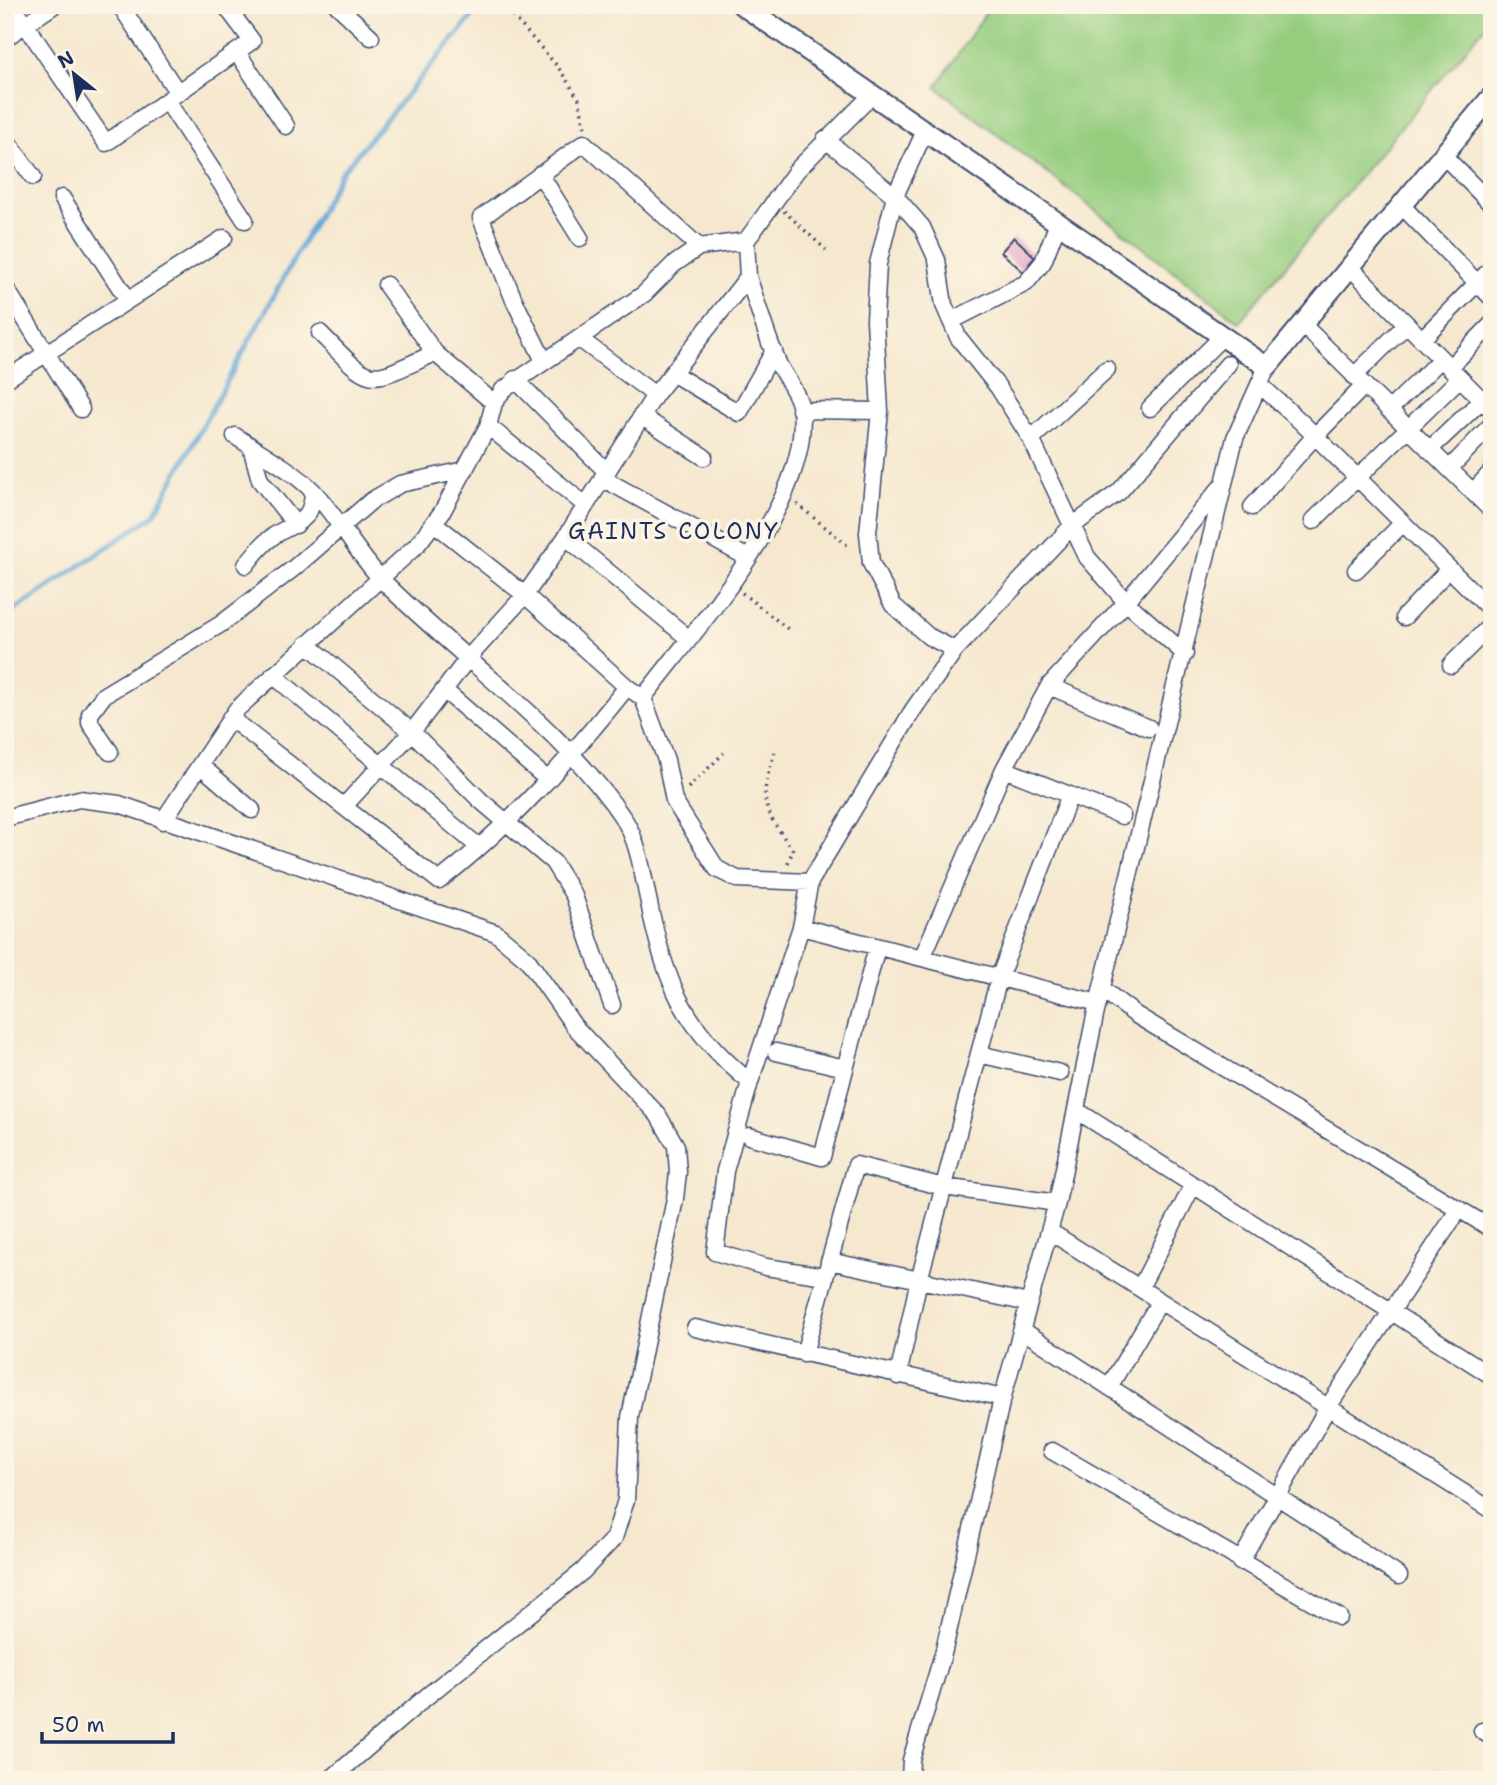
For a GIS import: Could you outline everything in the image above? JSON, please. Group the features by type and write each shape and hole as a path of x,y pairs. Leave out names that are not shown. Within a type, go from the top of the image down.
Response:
{"street":[{"path":"12,5 106,144 252,41 225,5"},
{"path":"5,38 54,5"},
{"path":"120,5 245,220"},
{"path":"337,5 371,37"},
{"path":"742,5 1223,337 1263,376 1315,436 1492,611"},
{"path":"237,52 286,126"},
{"path":"643,698 748,558 792,482 801,438 800,410 774,351 748,277 746,241 774,201 825,139 872,95"},
{"path":"910,1780 911,1760 943,1654 1003,1398 1057,1203 1100,996 1185,654 1235,438 1263,376 1302,324 1492,96"},
{"path":"925,131 895,196 878,264 875,320 880,411 868,533 871,563 894,605 928,636 955,650"},
{"path":"5,138 33,177"},
{"path":"825,139 895,196 922,227 937,260 944,304 958,337 999,387 1031,439 1087,556 1126,602 1185,654"},
{"path":"544,361 514,300 481,218 540,174 584,144 699,247"},
{"path":"1443,155 1492,205"},
{"path":"540,174 580,237"},
{"path":"62,198 128,300"},
{"path":"1401,205 1492,298"},
{"path":"951,321 1026,283 1043,262 1058,223"},
{"path":"5,380 224,238"},
{"path":"163,821 230,718 273,675 417,545 434,523 465,470 488,426 494,403 515,379 581,340 644,294 673,265 699,247 746,241"},
{"path":"1350,267 1487,405 1429,450"},
{"path":"1422,339 1492,268"},
{"path":"345,805 412,732 469,657 526,595 566,537 655,395 748,277"},
{"path":"386,285 435,353 494,403"},
{"path":"5,287 81,409"},
{"path":"1302,324 1492,510"},
{"path":"1252,507 1315,436 1407,324"},
{"path":"1313,521 1408,428 1450,368 1492,324"},
{"path":"320,333 358,372 371,378 383,376 435,353"},
{"path":"1150,408 1223,337"},
{"path":"581,340 655,395"},
{"path":"672,373 739,413 774,351"},
{"path":"1029,1303 920,1279 827,1269 766,1267 715,1252 725,1171 750,1082 801,928 810,882 913,710 955,650 1072,526 1119,492 1228,364"},
{"path":"1389,410 1450,368"},
{"path":"1031,439 1107,369"},
{"path":"515,379 604,475 748,558"},
{"path":"800,410 880,411"},
{"path":"641,416 704,457"},
{"path":"1450,469 1492,424"},
{"path":"488,426 585,505"},
{"path":"235,436 288,470 313,492 380,578 469,657 571,757 626,824 642,870 666,971 688,1020 717,1055 750,1082"},
{"path":"251,447 260,480 296,525"},
{"path":"110,752 90,723 90,714 104,695 221,624 371,501 400,484 465,470"},
{"path":"1472,492 1492,471"},
{"path":"922,958 1004,769 1049,686 1126,602 1224,484"},
{"path":"246,565 259,547 296,525 312,507 313,492"},
{"path":"434,523 526,595 627,687 643,698 666,760 674,801 717,869 737,879 810,882"},
{"path":"1356,570 1403,523"},
{"path":"566,537 688,638"},
{"path":"1404,617 1449,569"},
{"path":"1451,665 1492,624"},
{"path":"307,644 412,732 507,823 553,862 574,896 612,1005"},
{"path":"273,675 479,847"},
{"path":"1049,686 1149,728"},
{"path":"230,718 345,805 439,881 507,823 571,757 627,687"},
{"path":"444,690 548,780"},
{"path":"200,765 252,810"},
{"path":"1004,769 1122,816"},
{"path":"898,1376 920,1279 999,978 1070,795"},
{"path":"5,818 79,799 119,804 496,933 527,959 574,1026 658,1115 676,1146 678,1172 674,1199 630,1417 626,1500 614,1538 583,1571 426,1697 330,1780"},
{"path":"801,928 999,978 1100,996 1492,1229"},
{"path":"749,1136 822,1157 877,947"},
{"path":"776,1052 845,1068"},
{"path":"979,1054 1060,1073"},
{"path":"1076,1110 1492,1376"},
{"path":"804,1354 856,1165 944,1187 1057,1203"},
{"path":"1140,1288 1193,1185"},
{"path":"1240,1562 1328,1407 1460,1209"},
{"path":"1049,1231 1491,1510"},
{"path":"1109,1387 1160,1301"},
{"path":"695,1328 1003,1398"},
{"path":"1021,1330 1399,1576"},
{"path":"1052,1451 1339,1617"}],"path":[{"path":"513,16 558,67 579,99 586,132 584,144"},
{"path":"774,201 827,250"},
{"path":"785,494 847,545"},
{"path":"729,583 788,629"},
{"path":"775,752 764,784 764,797 768,812 793,850 781,880"},
{"path":"674,801 724,753"}],"green space":[{"path":"991,5 1492,5 1492,18 1239,322 936,87"}],"building":[{"path":"1014,237 1035,257 1029,264 1035,270 1029,277 1001,252"}],"waterway":[{"path":"5,617 154,515 341,173 482,5"}],"district":[{"name":"GAINTS COLONY","path":"674,531"}]}
